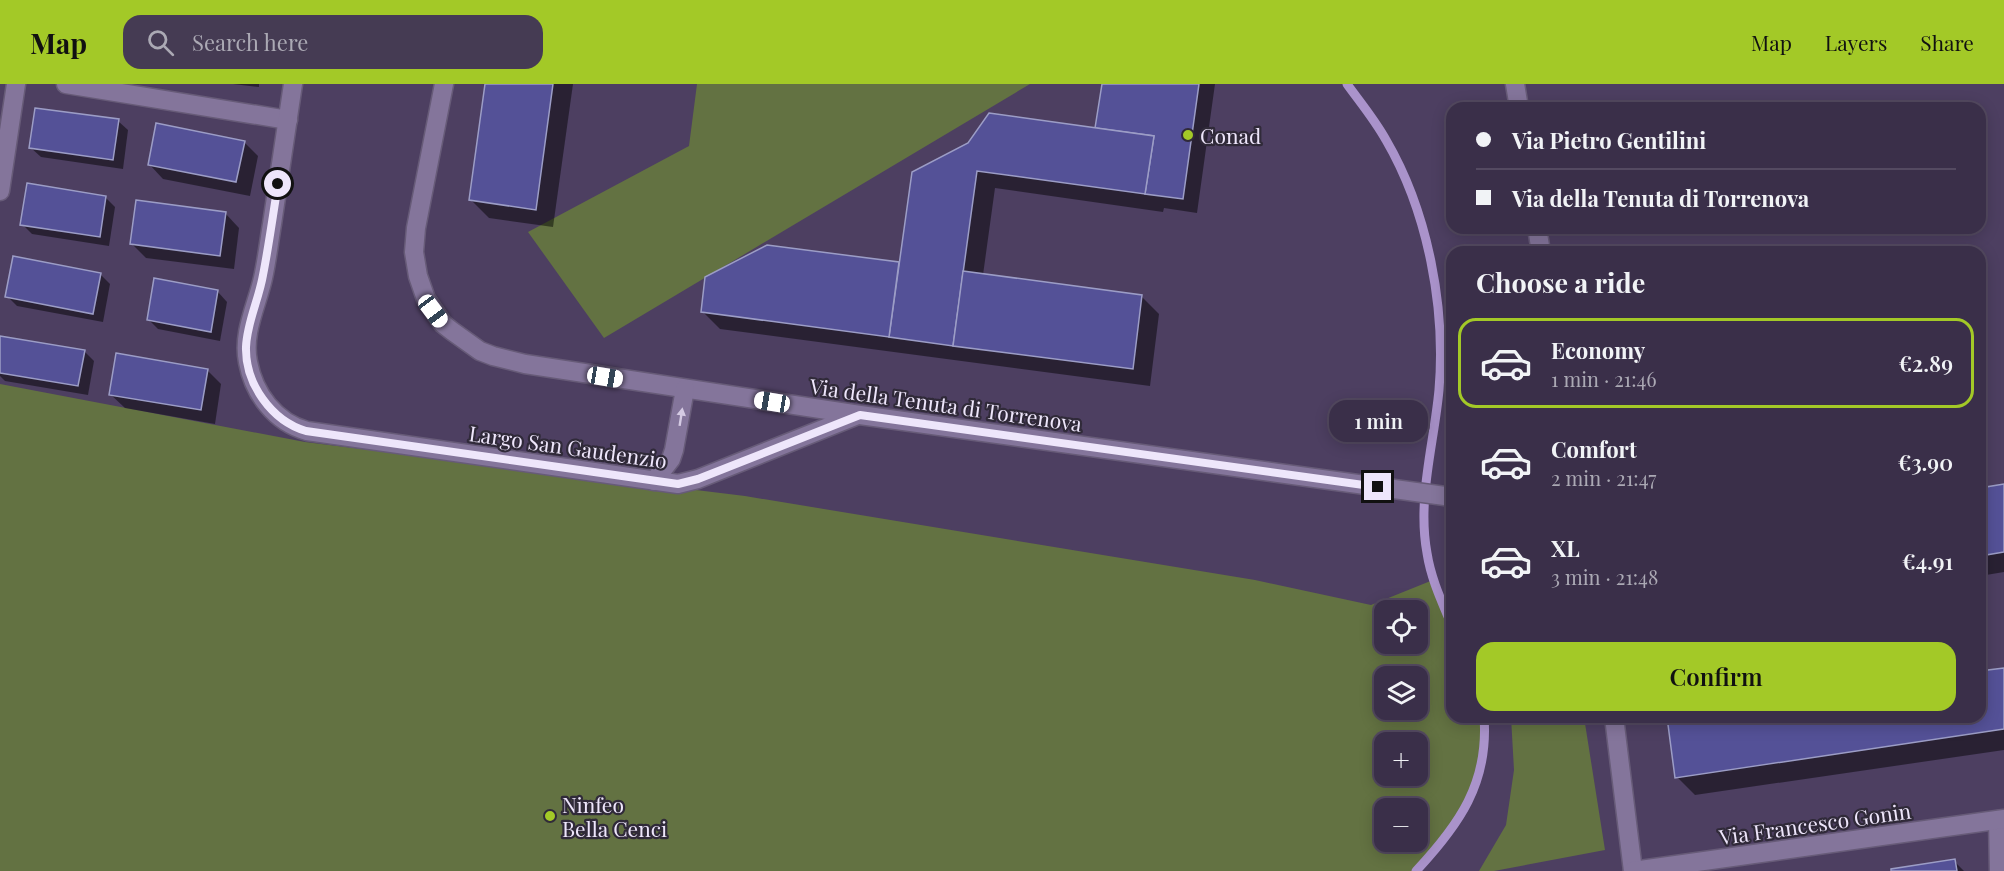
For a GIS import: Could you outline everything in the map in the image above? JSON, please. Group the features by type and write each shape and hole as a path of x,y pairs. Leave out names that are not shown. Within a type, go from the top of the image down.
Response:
{"street":[{"path":"0,191 16,84"},
{"path":"66,84 288,120 293,84"},
{"name":"Via della Tenuta di Torrenova","path":"444,84 416,228 414,252 418,276 426,299 443,324 465,342 493,357 525,364 860,415 1446,496"},
{"path":"1515,84 1518,102"},
{"name":"Largo San Gaudenzio","path":"288,120 263,277 246,346 250,371 260,394 285,422 306,431 678,484 691,482 860,415"},
{"path":"654,481 674,450 685,389"},
{"path":"1615,723 1633,871"},
{"path":"1999,871 2001,820"},
{"name":"Via Francesco Gonin","path":"1633,871 2001,820"}],"green space":[{"path":"697,84 1030,84 604,338 528,232 689,146"},
{"path":"0,384 305,442 745,496 1255,580 1374,604 1374,654 1428,654 1428,600 1383,600 1433,580 1446,611 1446,723 1484,723 1483,760 1475,792 1438,847 1416,871 0,871"},
{"path":"1511,723 1585,723 1605,850 1494,871 1479,871 1506,825 1514,770"}],"building":[{"path":"485,84 553,84 536,210 469,200"},
{"path":"1102,84 1199,84 1183,199 1145,194 1154,136 1095,128"},
{"path":"35,108 119,119 113,160 29,148"},
{"path":"989,113 1154,136 1145,194 977,171 953,346 889,337 912,172 968,143"},
{"path":"156,123 245,141 236,182 148,165"},
{"path":"27,183 106,196 100,237 20,225"},
{"path":"136,200 226,212 220,256 130,244"},
{"path":"767,245 899,262 889,337 701,312 705,277"},
{"path":"13,256 101,273 93,314 5,297"},
{"path":"963,271 1142,295 1133,369 953,346"},
{"path":"154,278 218,290 211,332 147,320"},
{"path":"0,336 85,350 78,386 0,373"},
{"path":"116,353 208,369 201,410 109,395"},
{"path":"2004,484 2004,552 1986,555 1986,487"},
{"path":"2004,668 2004,729 1675,778 1668,723 1986,723 1986,670"},
{"path":"1955,859 1957,871 1891,871 1891,869"}],"waterway":[{"path":"1347,84 1377,125 1401,168 1413,198 1431,261 1440,326 1440,359 1437,410 1425,492 1424,533 1431,572 1446,612"},
{"path":"1416,871 1445,837 1468,802 1482,762 1484,723"}],"place":[{"name":"Conad","path":"1188,135"},
{"name":"Ninfeo Bella Cenci","path":"550,816"}],"route":[{"path":"278,184 263,277 250,323 246,346 247,361 254,383 267,404 285,422 306,431 678,484 691,482 860,415 1378,487"}]}
